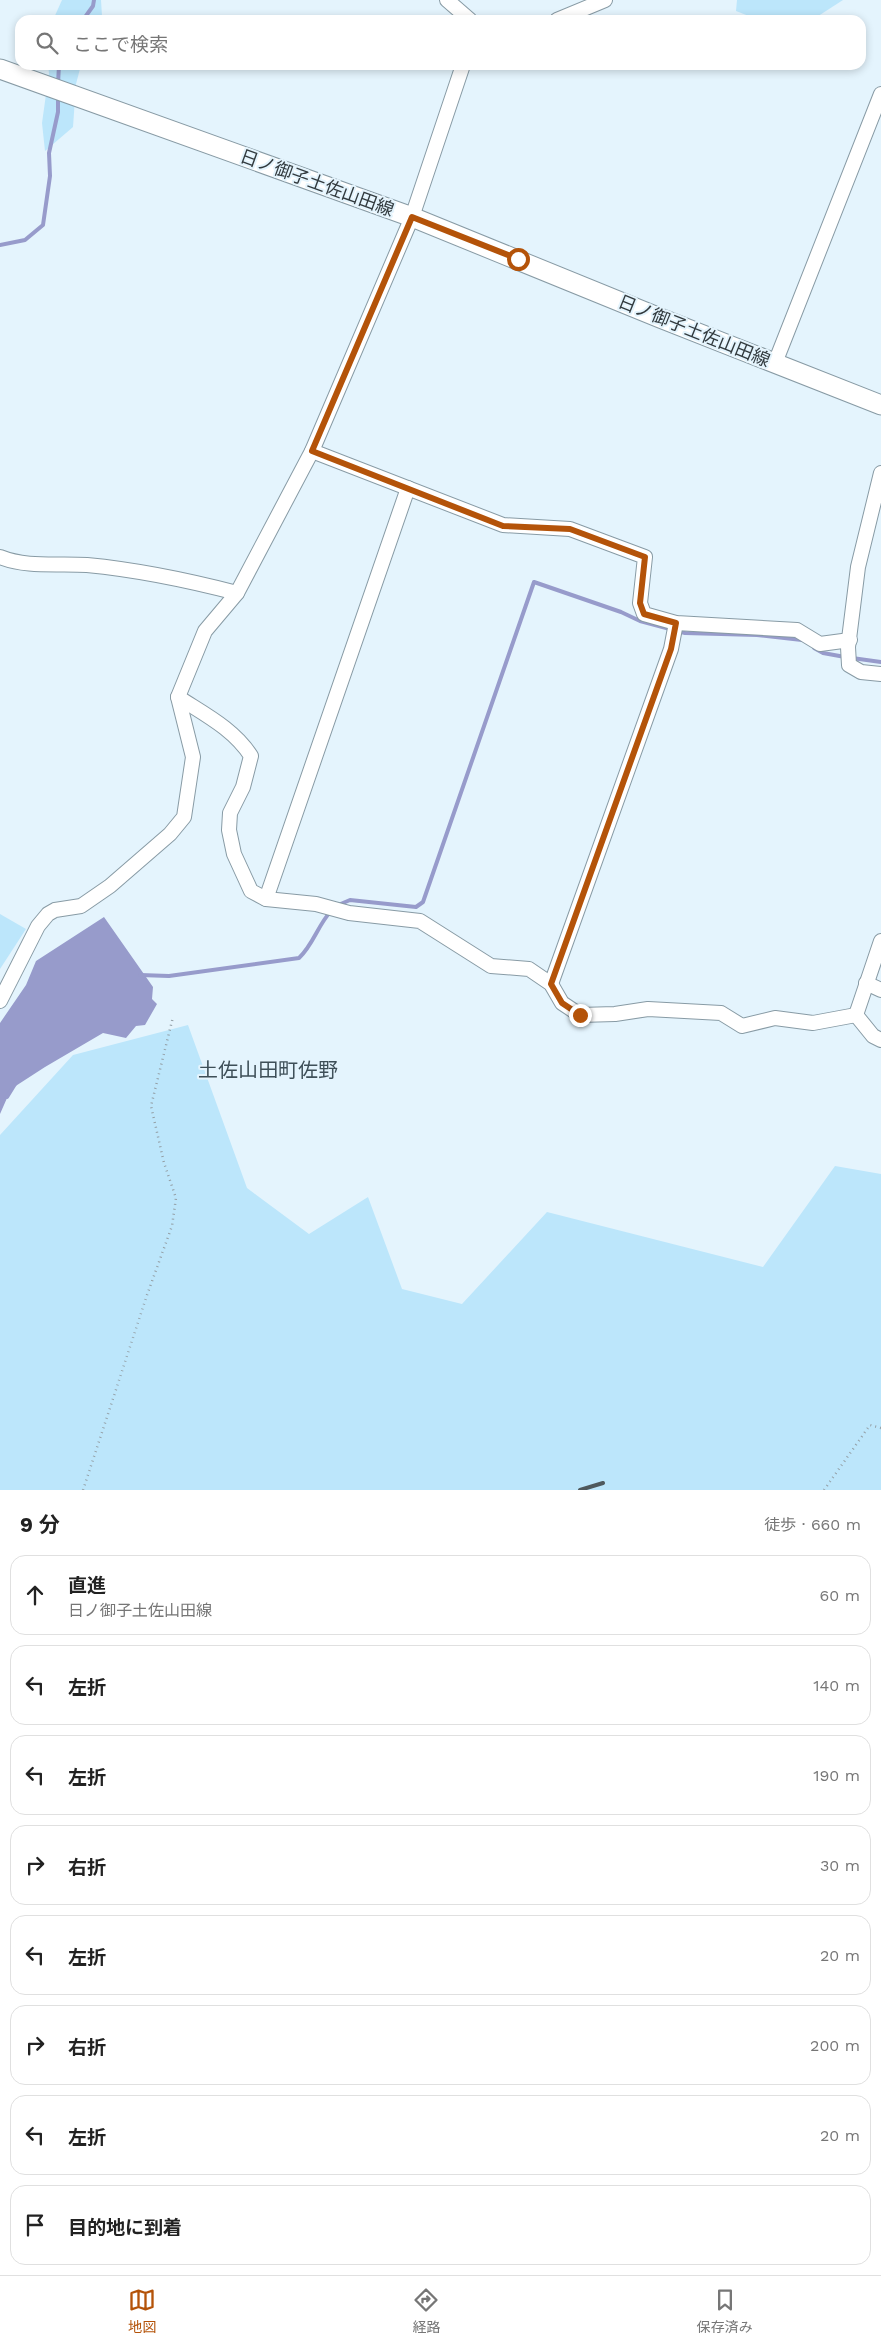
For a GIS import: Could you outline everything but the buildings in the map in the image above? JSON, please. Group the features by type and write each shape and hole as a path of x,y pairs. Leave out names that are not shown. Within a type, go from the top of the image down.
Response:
{"main road":[{"name":"日ノ御子土佐山田線","path":"0,69 412,217 881,405"}],"street":[{"path":"447,0 464,15"},
{"path":"569,15 605,0"},
{"path":"0,1001 38,926 48,914 55,910 81,906 110,886 170,834 184,817 193,758 178,697 206,631 237,593 312,451 412,217 461,70"},
{"path":"776,363 881,94"},
{"path":"312,451 503,526 570,529 645,557 640,603 644,614 676,623 797,630 820,644 849,644"},
{"path":"881,473 858,567 849,644 849,665 861,672 881,674"},
{"path":"266,899 408,488"},
{"path":"0,557 13,562 85,565 138,571 178,578 237,593"},
{"path":"551,984 671,649 676,623"},
{"path":"178,697 229,731 243,744 251,756 243,787 230,813 229,830 234,854 251,891 266,899 316,904 349,913 420,921 490,966 529,969 551,984 562,1003 580,1015 615,1014 648,1009 721,1013 742,1026 775,1018 813,1023 856,1015"},
{"path":"856,1015 881,941"},
{"path":"866,983 881,990"},
{"path":"856,1015 874,1036 881,1040"}],"path":[{"path":"83,1490 147,1295 172,1226 176,1198 164,1163 151,1106 173,1017"},
{"path":"824,1490 870,1425 881,1428"}],"shaded area":[{"path":"62,0 101,0 102,15 55,15"},
{"path":"737,0 843,0 820,15 746,15 736,11"},
{"path":"49,70 80,70 76,84 73,127 45,151 42,123"},
{"path":"0,914 26,929 0,969"},
{"path":"104,917 153,987 152,999 157,1004 145,1025 136,1026 126,1038 103,1033 11,1089 0,1114 0,1023 26,985 36,961"},
{"path":"188,1025 247,1188 309,1234 368,1197 402,1289 462,1304 547,1212 763,1267 835,1166 881,1174 881,1490 0,1490 0,1135 73,1055"}],"waterway":[{"path":"87,15 93,6 94,0"},
{"path":"58,84 59,70"},
{"path":"0,245 25,240 43,225 50,176 49,153 58,112 58,96"},
{"path":"336,906 350,900 416,907 423,902 534,582 621,612 640,621 685,633 757,635 802,640"},
{"path":"814,648 823,653 845,657"},
{"path":"852,658 881,662"},
{"path":"140,975 169,976 299,958 331,911"},
{"path":"7,1097 15,1084"}],"railway":[{"path":"580,1490 603,1483"}],"district":[{"name":"土佐山田町佐野","path":"268,1070"}],"route":[{"path":"518,259 412,217 312,451 503,526 570,529 645,557 640,603 644,614 676,623 671,649 551,984 562,1003 580,1015"}]}
